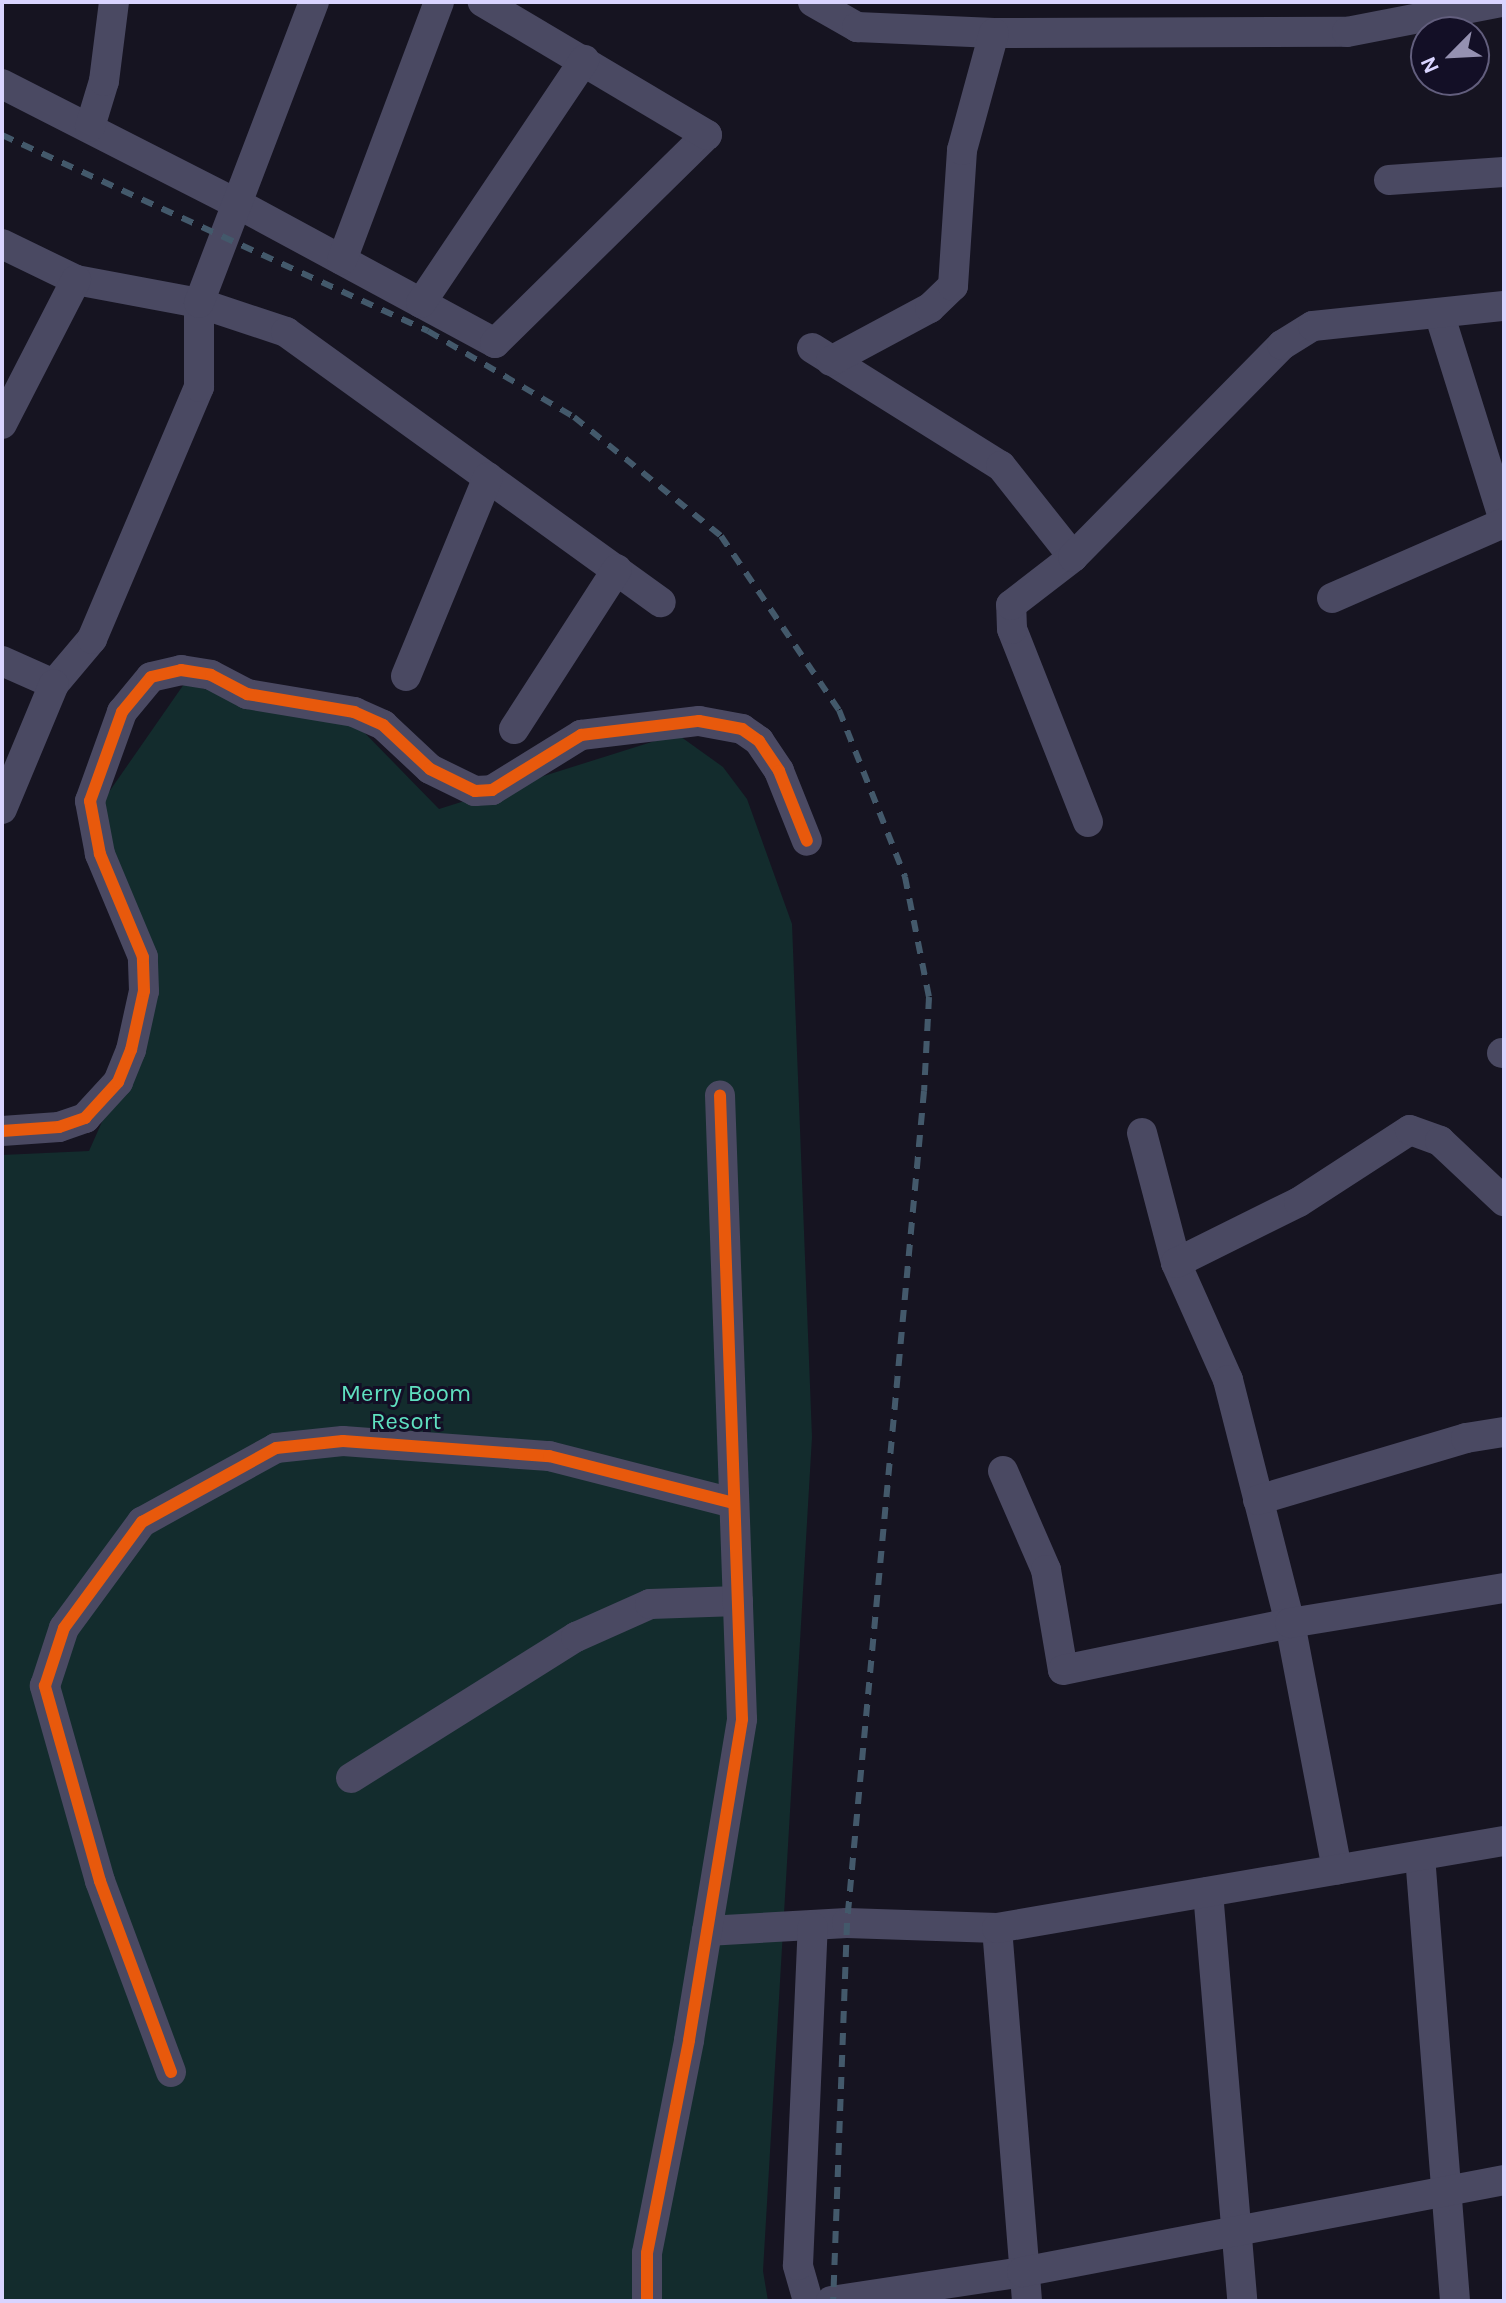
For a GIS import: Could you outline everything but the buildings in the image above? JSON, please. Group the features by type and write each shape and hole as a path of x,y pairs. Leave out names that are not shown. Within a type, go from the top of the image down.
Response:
{"street":[{"path":"90,127 104,81 114,2"},
{"path":"2,809 54,684 92,639 199,387 199,303 314,2"},
{"path":"342,260 439,2"},
{"path":"2,84 238,204 495,343 707,135 483,2"},
{"path":"813,2 857,27 994,33 1347,32 1501,2"},
{"path":"994,33 962,150 953,286 930,308 821,354 1001,466 1073,557"},
{"path":"421,303 584,60"},
{"path":"1389,180 1504,172"},
{"path":"2,244 76,280 199,303 286,332 661,602"},
{"path":"2,424 76,280"},
{"path":"1088,822 1012,629 1011,605 1073,557 1282,345 1313,326 1504,306"},
{"path":"1332,598 1504,522 1439,313"},
{"path":"406,676 488,477"},
{"path":"514,729 617,569"},
{"path":"2,661 54,684"},
{"path":"2,1131 59,1127 85,1118 118,1082 131,1050 144,991 143,957 100,854 90,801 122,712 151,677 181,670 211,675 247,694 354,712 383,725 430,769 475,791 492,790 581,735 699,721 742,729 759,741 779,771 807,841"},
{"path":"647,2301 647,2253 707,1931 742,1719 720,1095"},
{"path":"1176,1263 1299,1202 1410,1130 1440,1141 1504,1201"},
{"path":"1142,1133 1176,1263 1228,1380 1290,1623 1337,1870"},
{"path":"1258,1500 1466,1438 1504,1432"},
{"path":"171,2072 100,1881 45,1686 64,1628 142,1522 276,1448 343,1441 549,1456 734,1503"},
{"path":"1003,1471 1046,1570 1063,1670 1290,1623 1504,1588"},
{"path":"351,1778 576,1637 650,1604 738,1601"},
{"path":"707,1931 813,1927 997,1928 1504,1841"},
{"path":"1420,1856 1443,2191 1455,2301"},
{"path":"1208,1892 1242,2301"},
{"path":"808,2301 798,2265 813,1927"},
{"path":"997,1928 1025,2287"},
{"path":"831,2301 1025,2287 1235,2230 1504,2180"}],"green space":[{"name":"Merry Boom Resort","path":"184,684 358,726 439,809 677,734 723,767 747,799 792,924 812,1437 763,2271 768,2301 2,2301 2,1155 89,1151 141,1034 102,802"}],"railway":[{"path":"2,135 428,331 574,417 721,536 839,710 905,877 929,997 924,1091 847,1923 833,2301"}],"cycle path":[{"path":"2,1131 59,1127 85,1118 118,1082 131,1050 144,991 143,957 100,854 90,801 122,712 151,677 181,670 211,675 247,694 354,712 383,725 430,769 475,791 492,790 581,735 699,721 742,729 759,741 779,771 807,841"},
{"path":"647,2301 647,2253 689,2040 742,1719 720,1095"},
{"path":"171,2072 100,1881 45,1686 64,1628 142,1522 276,1448 343,1441 549,1456 734,1503"}]}
